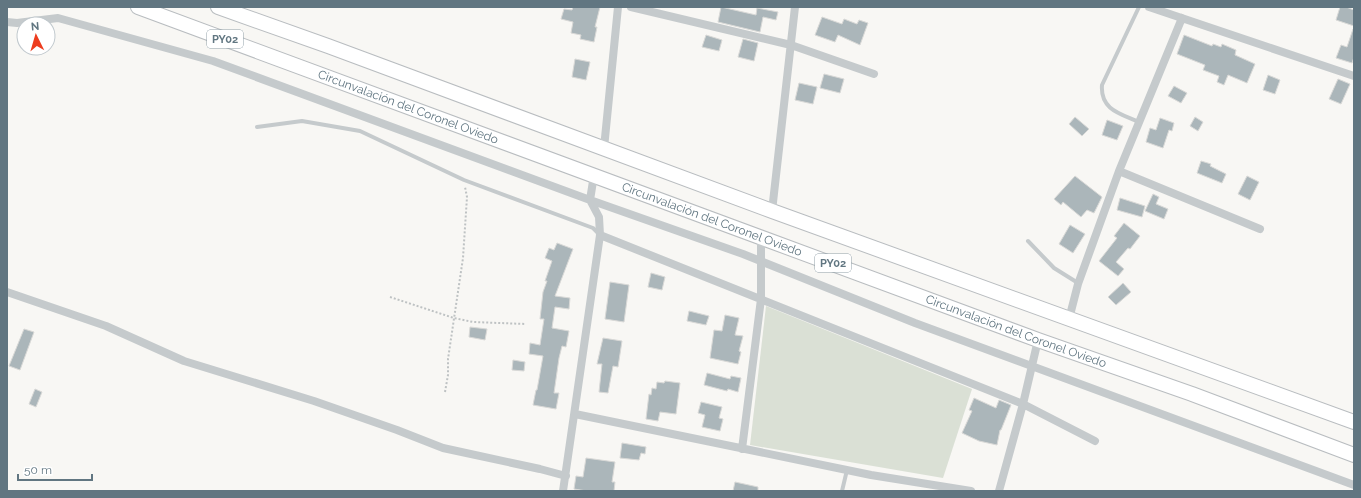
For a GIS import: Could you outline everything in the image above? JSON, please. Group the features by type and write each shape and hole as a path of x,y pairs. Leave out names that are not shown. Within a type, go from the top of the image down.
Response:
{"highway":[{"name":"Circunvalación del Coronel Oviedo","path":"138,7 594,175 679,208 1038,340 1192,394 1354,455"},
{"name":"PY02","path":"218,7 1354,422"}],"street":[{"path":"604,148 618,7"},
{"path":"631,7 791,45 874,74"},
{"path":"772,210 795,7"},
{"path":"1150,7 1354,76"},
{"path":"7,22 17,23 58,18 213,61 590,200 743,254 916,323 1354,486"},
{"path":"1069,319 1078,284 1119,171 1182,18"},
{"path":"1119,171 1260,229"},
{"path":"563,491 600,235 599,217 590,200 594,175"},
{"path":"600,235 1023,404 1095,441"},
{"path":"742,449 761,299 761,237"},
{"path":"7,292 106,326 184,361 314,401 443,448 566,476"},
{"path":"999,491 1023,404 1038,340"},
{"path":"575,414 847,470 971,491"}],"lane":[{"path":"1139,7 1102,86 1101,93 1104,101 1110,109 1139,123"},
{"path":"256,126 302,120 360,131 464,180 592,228 600,235"},
{"path":"1028,241 1054,268 1078,284"},
{"path":"842,491 847,470"}],"path":[{"path":"446,392 448,359 464,258 467,197 464,180"},
{"path":"390,296 454,318 473,322 526,324"}],"shaded area":[{"path":"766,306 972,389 943,478 750,445"}],"building":[{"path":"573,7 600,7 595,27 597,27 594,42 580,39 581,35 571,33 573,22 561,19 564,9 572,10"},
{"path":"721,7 756,15 757,8 778,12 776,20 763,17 760,32 718,22"},
{"path":"1340,7 1346,7 1354,10 1354,26 1336,20"},
{"path":"822,17 842,24 844,19 857,24 859,20 868,23 860,45 838,35 835,42 815,35"},
{"path":"1353,29 1354,57 1352,63 1336,58 1341,45 1347,47"},
{"path":"706,35 722,40 719,51 702,47"},
{"path":"1184,35 1212,46 1213,44 1221,47 1222,44 1236,50 1235,55 1255,64 1247,83 1228,75 1224,85 1217,82 1219,76 1203,70 1205,65 1177,54"},
{"path":"743,39 758,43 754,61 738,57"},
{"path":"575,59 590,62 586,80 572,77"},
{"path":"824,74 844,79 840,93 820,88"},
{"path":"1268,75 1280,80 1275,94 1263,90"},
{"path":"1338,79 1350,84 1341,104 1329,99"},
{"path":"799,83 817,87 813,104 795,100"},
{"path":"1174,86 1187,93 1181,103 1168,96"},
{"path":"1075,117 1089,129 1082,136 1069,124"},
{"path":"1195,117 1203,122 1198,131 1190,126"},
{"path":"1160,118 1174,123 1172,131 1169,130 1163,148 1146,142 1150,128 1156,130"},
{"path":"1107,120 1123,126 1117,140 1102,135"},
{"path":"1201,161 1211,164 1210,166 1226,174 1222,183 1197,173"},
{"path":"1075,176 1102,197 1094,213 1087,210 1081,217 1063,202 1061,205 1054,199"},
{"path":"1247,176 1259,182 1250,200 1238,194"},
{"path":"1153,194 1159,197 1156,204 1168,209 1164,219 1145,211"},
{"path":"1120,198 1145,206 1142,217 1117,210"},
{"path":"1124,223 1140,236 1130,249 1128,248 1116,262 1124,269 1118,276 1099,261 1117,238 1114,236"},
{"path":"1070,225 1085,234 1073,253 1059,244"},
{"path":"557,243 573,249 555,296 570,298 569,309 555,307 552,328 569,331 566,347 562,346 559,358 554,393 559,393 556,409 533,405 543,356 529,354 530,343 540,345 544,319 540,319 543,292 552,261 545,258 549,248 554,250"},
{"path":"651,273 665,277 662,290 648,287"},
{"path":"610,282 629,285 624,322 605,319"},
{"path":"1123,283 1131,292 1116,305 1108,297"},
{"path":"689,311 709,316 706,325 687,321"},
{"path":"725,315 739,318 735,335 743,336 739,351 741,352 738,364 710,358 714,330 722,331"},
{"path":"470,327 487,329 485,340 469,337"},
{"path":"24,329 34,332 20,370 9,366"},
{"path":"603,338 622,341 618,367 613,366 608,393 599,392 602,364 597,364"},
{"path":"513,360 525,362 524,371 512,370"},
{"path":"707,373 730,379 731,376 741,378 738,392 728,389 727,391 704,385"},
{"path":"665,381 680,383 676,414 660,412 658,421 646,419 649,394 651,395 652,388 656,389 657,382 664,383"},
{"path":"35,389 42,392 36,407 29,404"},
{"path":"974,398 996,408 999,400 1011,405 1000,430 997,445 979,441 962,433 972,411 969,410"},
{"path":"701,402 722,407 719,418 723,419 720,431 702,427 705,415 698,413"},
{"path":"622,443 646,447 645,454 641,453 639,460 620,458"},
{"path":"586,458 615,462 612,482 615,482 614,491 587,491 574,489 576,476 583,477"},
{"path":"735,482 758,487 758,491 733,491"}]}
